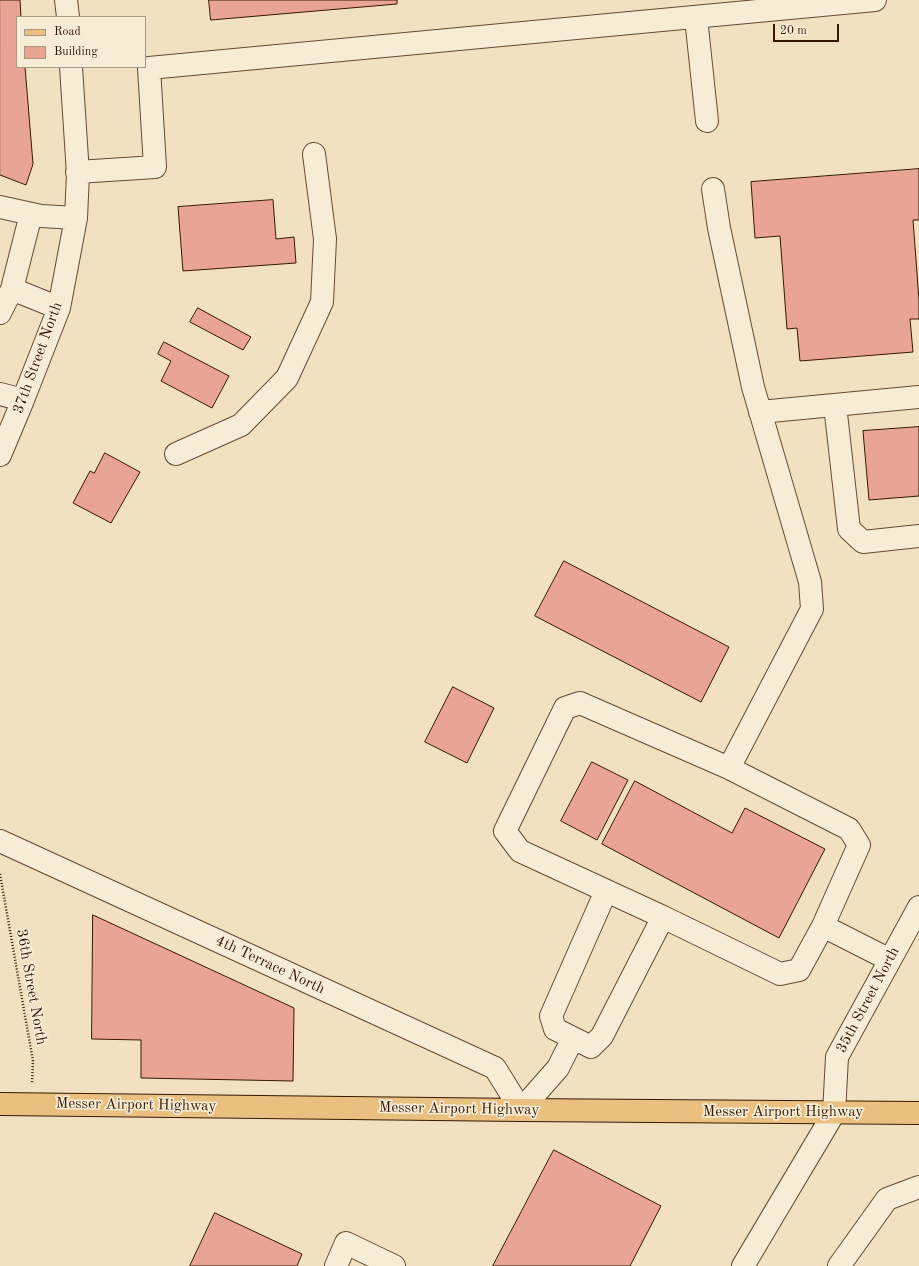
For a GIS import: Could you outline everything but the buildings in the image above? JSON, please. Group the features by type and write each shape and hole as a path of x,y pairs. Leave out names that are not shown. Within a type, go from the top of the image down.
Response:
{"main road":[{"name":"Messer Airport Highway","path":"0,1104 919,1113"}],"street":[{"path":"66,0 68,16"},
{"path":"77,172 155,167 149,68 696,18 875,0"},
{"path":"696,18 707,121"},
{"name":"37th Street North","path":"0,455 59,308 76,218 77,172 71,68"},
{"path":"176,454 241,425 287,378 322,302 325,239 314,154"},
{"path":"713,189 719,228 750,372 760,412 810,582 812,609 730,768"},
{"path":"0,207 41,216 76,218"},
{"path":"0,313 12,288 31,214"},
{"path":"12,288 59,308"},
{"path":"0,394 23,400"},
{"path":"760,412 919,397"},
{"path":"835,405 849,529 863,542 919,536"},
{"path":"580,703 730,768 849,829 859,845 823,926 799,970 780,974 663,917 520,851 505,831 565,708 580,703"},
{"name":"4th Terrace North","path":"0,841 495,1068 522,1110"},
{"path":"606,891 551,1016 556,1029 591,1047 602,1036 663,917"},
{"name":"35th Street North","path":"743,1266 834,1113 837,1057 919,907"},
{"path":"823,926 890,960"},
{"path":"522,1110 558,1068 573,1038"},
{"path":"839,1266 887,1199 919,1187"},
{"path":"336,1266 346,1243 394,1266"}],"path":[{"name":"36th Street North","path":"0,874 33,1061 31,1104"}]}
